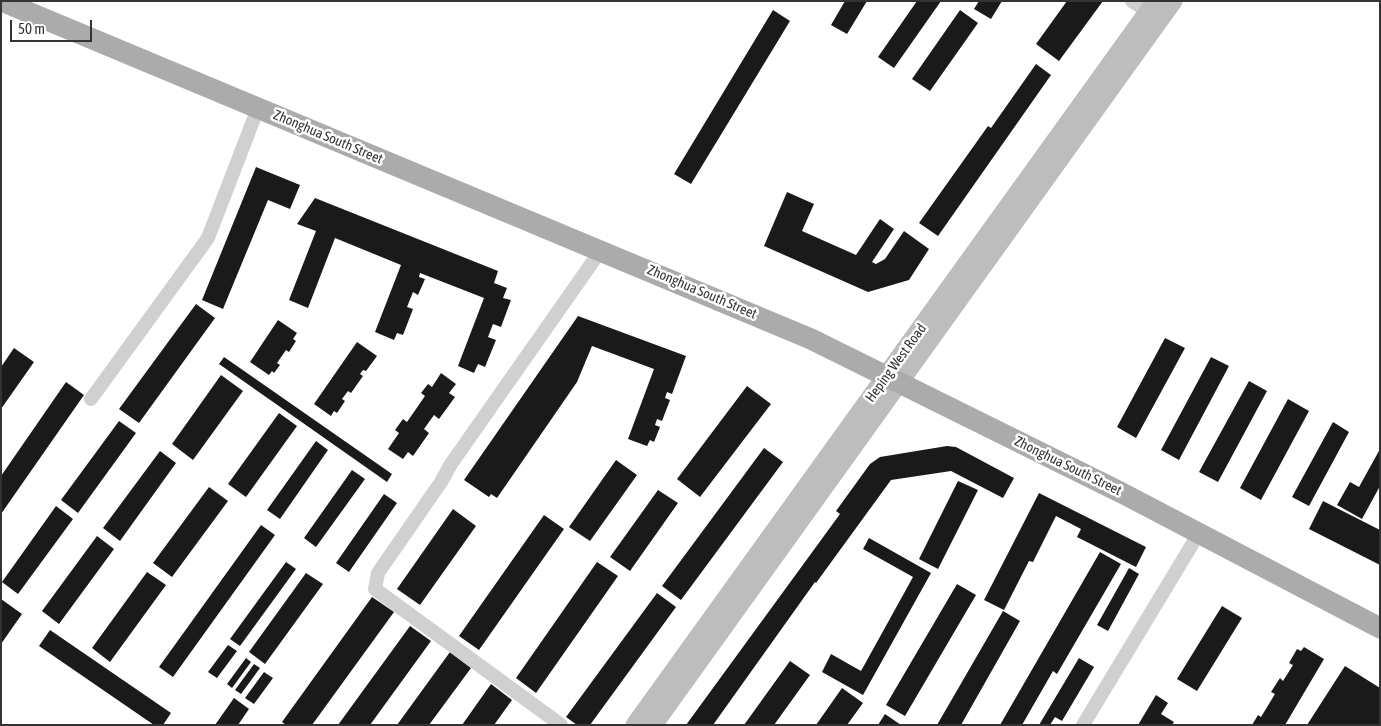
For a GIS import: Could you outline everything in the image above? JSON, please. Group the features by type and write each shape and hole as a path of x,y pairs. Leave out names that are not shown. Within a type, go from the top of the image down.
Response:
{"main road":[{"name":"Zhonghua South Street","path":"37,1 808,323 897,374 1380,628"},
{"name":"Heping West Road","path":"635,725 1173,1"},
{"name":"Zhonghua South Street","path":"4,2 897,374 1127,481 1380,613"},
{"name":"Heping West Road","path":"653,725 1152,6"}],"street":[{"path":"1132,1 1152,6"},
{"path":"91,399 208,238 258,108"},
{"path":"561,725 376,590 378,573 442,482 451,464 601,250"},
{"path":"1082,725 1199,533"}],"building":[{"path":"845,1 867,1 847,34 831,25"},
{"path":"917,1 941,1 894,68 878,57"},
{"path":"979,1 1002,1 991,19 974,9"},
{"path":"1067,1 1103,1 1059,61 1036,44"},
{"path":"773,10 790,21 691,184 674,174"},
{"path":"960,10 978,23 930,91 912,79"},
{"path":"1036,64 1051,75 938,236 919,223 988,126 991,128"},
{"path":"256,167 300,185 290,209 268,200 223,309 202,300"},
{"path":"787,192 814,204 802,231 856,255 880,219 894,229 872,262 876,264 885,259 904,231 929,249 909,280 868,292 764,246"},
{"path":"315,198 498,271 494,283 507,288 503,298 511,300 501,327 493,324 488,337 496,340 485,367 478,364 474,373 458,366 484,298 420,273 419,277 425,279 418,295 413,292 407,307 413,309 403,335 397,333 394,340 375,332 401,265 335,238 308,308 289,300 316,231 297,224"},
{"path":"196,304 215,318 139,423 119,409"},
{"path":"578,316 686,356 672,394 667,392 665,398 670,400 662,421 657,419 655,425 660,427 654,442 650,440 647,446 628,439 654,369 592,346 577,382 497,498 491,494 489,497 464,480"},
{"path":"278,320 297,333 293,339 296,341 289,352 286,350 277,363 280,365 274,373 272,371 269,375 250,362"},
{"path":"1165,338 1185,348 1136,438 1117,427"},
{"path":"357,342 377,356 366,371 363,370 360,374 363,376 351,393 348,391 342,399 345,401 337,413 334,411 331,416 314,404"},
{"path":"14,348 34,362 1,409 1,367"},
{"path":"224,357 392,474 387,482 219,364"},
{"path":"1211,357 1229,366 1179,460 1161,450"},
{"path":"441,373 456,384 449,393 455,397 439,419 434,415 424,429 429,433 413,456 408,452 403,459 388,449 399,433 395,430 403,419 407,422 425,396 421,393 428,384 432,387"},
{"path":"221,375 243,391 193,460 172,444"},
{"path":"1249,381 1267,391 1218,482 1199,472"},
{"path":"66,382 84,395 1,514 1,476"},
{"path":"747,386 771,404 700,497 677,479"},
{"path":"1288,399 1309,411 1261,500 1240,488"},
{"path":"279,413 297,426 246,497 228,484"},
{"path":"119,421 136,433 78,513 61,500"},
{"path":"1333,422 1349,432 1309,506 1292,497"},
{"path":"316,441 328,450 280,519 267,510"},
{"path":"947,446 956,447 1014,478 1003,498 951,471 891,480 815,582 713,725 686,725 840,514 836,511 870,464 880,457"},
{"path":"764,448 783,462 681,600 662,586"},
{"path":"1380,449 1380,486 1362,519 1337,505 1350,482 1359,487"},
{"path":"160,451 176,463 120,541 103,528"},
{"path":"616,460 637,475 590,541 569,527"},
{"path":"352,470 365,479 316,547 304,538"},
{"path":"958,481 978,490 938,569 919,559"},
{"path":"209,487 228,501 172,577 153,563"},
{"path":"658,490 678,503 630,571 610,557"},
{"path":"1039,493 1146,547 1136,567 1077,537 1081,529 1056,516 1033,562 1029,561 1004,610 984,600"},
{"path":"384,494 397,503 349,572 336,563"},
{"path":"1323,501 1380,530 1380,565 1309,529"},
{"path":"56,506 73,519 18,594 2,582"},
{"path":"453,509 476,526 420,605 397,589"},
{"path":"544,515 564,529 479,650 459,636"},
{"path":"261,525 275,535 173,677 159,667"},
{"path":"97,536 114,549 59,624 42,611"},
{"path":"869,538 931,573 863,695 822,672 831,654 861,671 913,577 863,549"},
{"path":"1100,552 1121,564 1057,674 1053,671 1022,725 1000,725"},
{"path":"286,562 296,569 240,646 230,639"},
{"path":"597,562 618,576 536,693 516,678"},
{"path":"1129,568 1139,574 1108,631 1097,625"},
{"path":"147,572 166,585 110,662 92,648"},
{"path":"306,573 323,584 265,664 249,652"},
{"path":"957,584 976,595 905,716 886,705"},
{"path":"657,593 676,607 590,725 577,725 566,717"},
{"path":"372,597 394,612 312,725 286,725 282,722"},
{"path":"1,599 22,614 1,644"},
{"path":"1222,606 1242,618 1197,691 1177,679"},
{"path":"1003,611 1020,621 961,725 937,725"},
{"path":"410,626 431,641 370,725 338,725"},
{"path":"50,630 171,713 163,725 154,725 39,646"},
{"path":"228,645 237,651 217,678 208,672"},
{"path":"1304,647 1324,659 1285,725 1252,725 1258,715 1261,717 1275,694 1271,692 1280,678 1283,681 1293,665 1289,663 1297,649 1301,651"},
{"path":"450,652 471,668 429,725 397,725"},
{"path":"246,658 251,662 232,688 227,684"},
{"path":"1079,658 1094,667 1062,721 1055,717 1050,725 1039,725"},
{"path":"790,661 810,675 774,725 744,725"},
{"path":"254,664 260,668 241,694 235,690"},
{"path":"1345,666 1380,688 1380,725 1307,725"},
{"path":"264,672 273,678 254,704 245,698"},
{"path":"491,684 512,700 494,725 462,725"},
{"path":"842,688 863,703 847,725 816,725"},
{"path":"1156,695 1168,703 1161,714 1174,722 1172,725 1138,725"},
{"path":"234,698 249,709 238,725 215,725"},
{"path":"885,714 901,725 878,725"}]}
